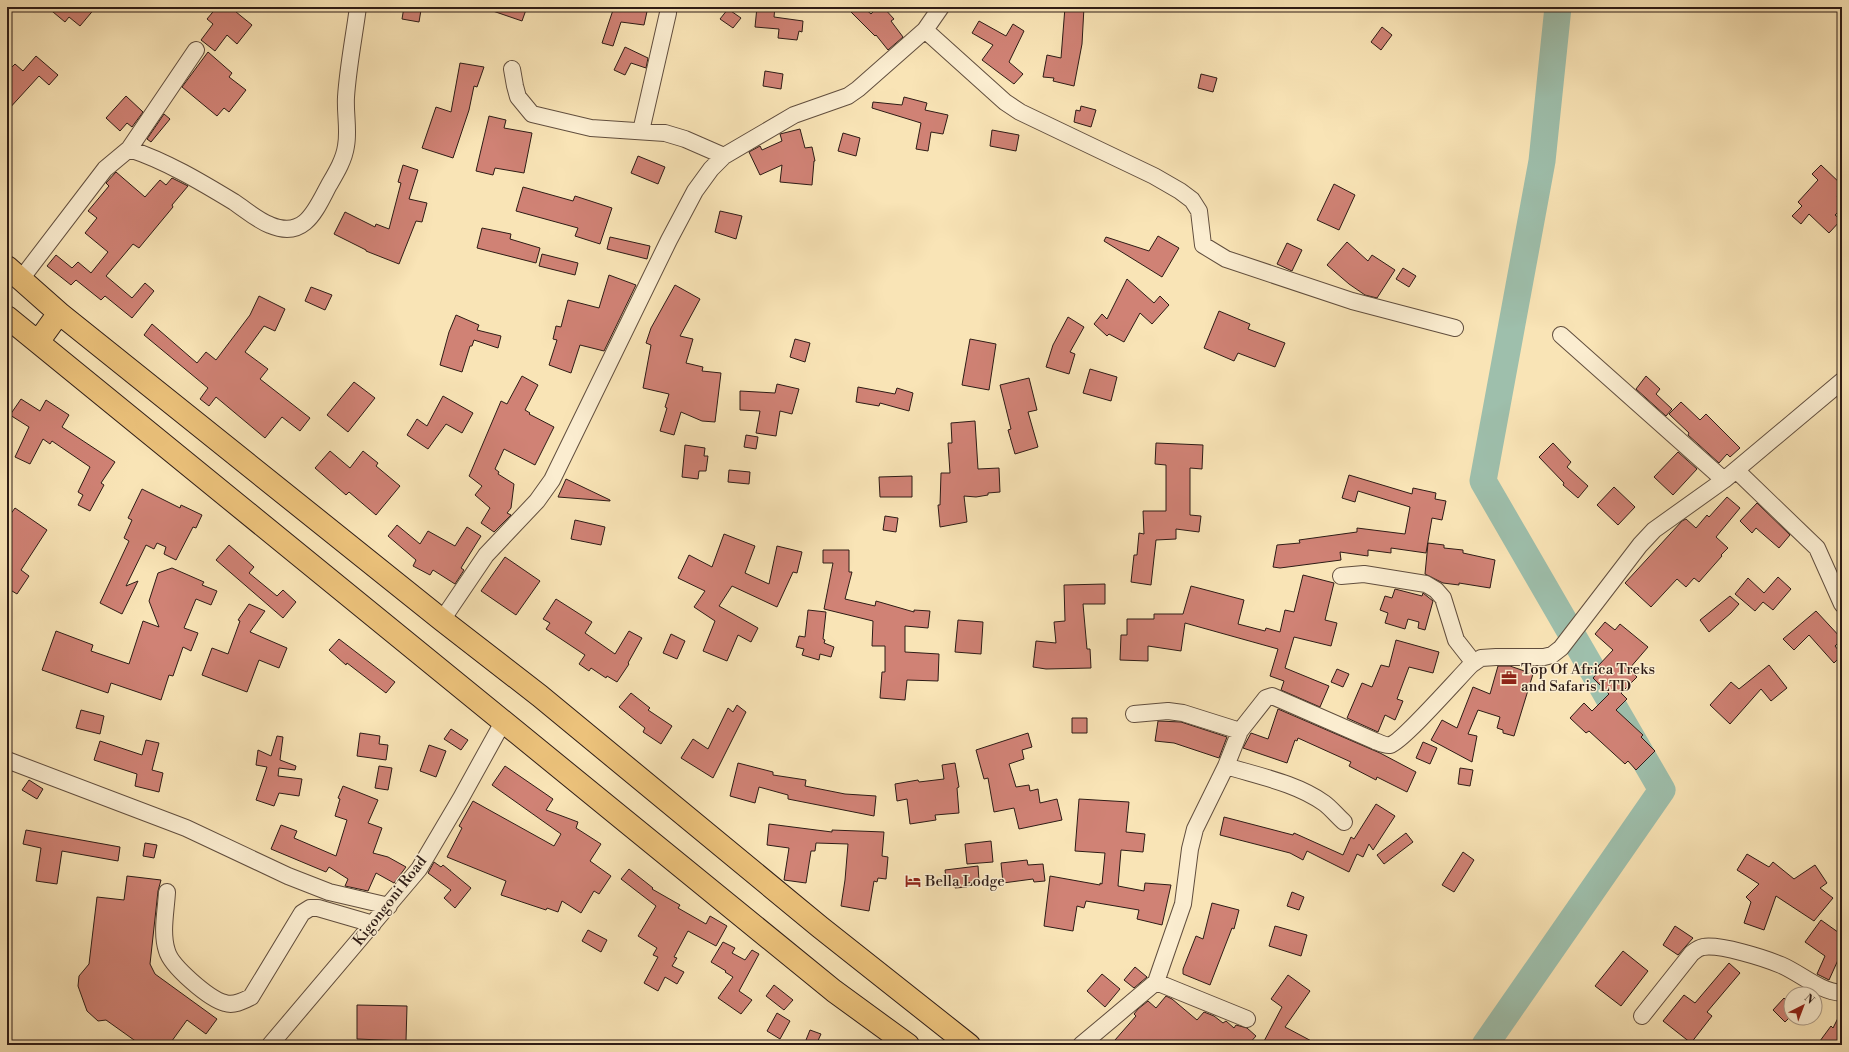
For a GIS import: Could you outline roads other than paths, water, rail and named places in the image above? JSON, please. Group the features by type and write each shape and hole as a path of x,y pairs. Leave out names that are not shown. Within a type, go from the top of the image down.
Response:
{"highway":[{"path":"14,273 59,313 442,620 546,701 820,927 969,1045"},
{"path":"38,342 59,313"},
{"path":"7,317 502,722 834,991 908,1045"}],"street":[{"path":"129,149 153,157 174,168 234,202 268,224 280,229 294,228 304,223 312,216 342,162 346,146 346,98 358,7"},
{"path":"641,131 668,13 668,7"},
{"path":"442,620 486,555 537,501 552,480 695,191 712,169 724,156 794,115 848,96 858,89 925,30 941,7"},
{"path":"925,30 1005,102 1020,112 1154,176 1180,191 1192,200 1199,211 1203,245 1226,259 1352,301 1455,328"},
{"path":"14,273 106,169 129,149 196,50"},
{"path":"512,69 518,97 532,114 591,128 641,131 674,135 724,156"},
{"path":"1561,336 1724,480"},
{"path":"1081,1045 1156,982 1183,904 1190,849 1195,829 1226,766 1240,731 1261,702 1272,696 1375,741 1389,745 1408,731 1474,663 1481,658 1538,658 1552,655 1561,648 1640,545 1654,530 1724,480 1842,381"},
{"path":"1736,470 1817,548 1842,604"},
{"path":"1341,576 1364,574 1426,584 1436,590 1443,598 1456,640 1474,663"},
{"path":"1134,714 1168,711 1183,713 1240,731"},
{"name":"Kigongoni Road","path":"270,1045 419,869 461,798 502,722"},
{"path":"7,760 186,828 288,876 329,892 389,906"},
{"path":"1226,766 1288,785 1312,796 1324,803 1344,822"},
{"path":"167,892 165,941 167,952 174,964 210,995 225,1003 237,1003 251,996 302,913 310,908 318,908 373,924"},
{"path":"1642,1016 1692,953 1705,947 1726,949 1782,966 1810,983 1831,992 1842,993"},
{"path":"1156,982 1247,1019"}],"waterway":[{"path":"1485,1045 1662,790 1483,481 1542,161 1558,7"}],"place":[{"name":"Top Of Africa Treks and Safaris LTD","path":"1509,678"},
{"name":"Bella Lodge","path":"913,881"}]}
